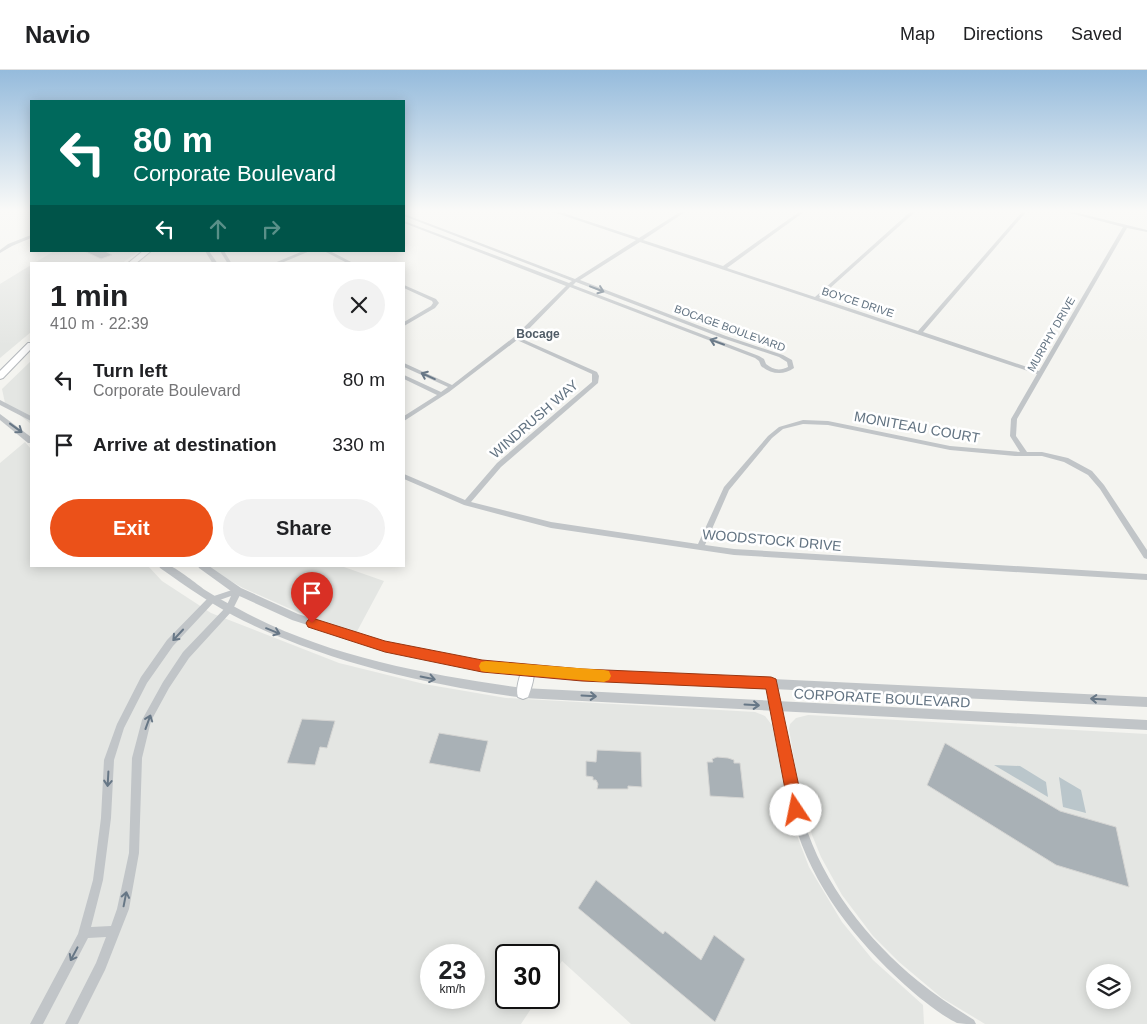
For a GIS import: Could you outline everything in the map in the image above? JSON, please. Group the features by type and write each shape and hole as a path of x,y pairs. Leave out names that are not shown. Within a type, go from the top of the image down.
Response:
{"main road":[{"path":"0,376 30,346"},
{"path":"523,693 528,670"}],"street":[{"path":"279,262 294,257"},
{"path":"338,257 350,262"},
{"name":"BOCAGE BOULEVARD","path":"495,257 757,357 762,360 763,366 772,371 783,372 791,368 790,361 781,356 733,340 512,257"},
{"path":"405,419 516,338 570,285 612,257"},
{"name":"BOYCE DRIVE","path":"690,257 1040,373"},
{"path":"724,268 740,257"},
{"path":"816,298 862,257"},
{"path":"919,333 985,257"},
{"name":"MURPHY DRIVE","path":"1025,454 1013,436 1014,419 1108,257"},
{"path":"405,286 434,300 436,303 433,307 405,323"},
{"name":"WINDRUSH WAY","path":"466,503 499,466 595,383 595,373 516,338"},
{"path":"405,365 452,386"},
{"path":"405,377 442,394"},
{"path":"0,402 30,419"},
{"path":"0,416 30,439"},
{"name":"MONITEAU COURT","path":"700,547 726,489 770,437 782,428 803,422 828,423 950,448 1042,454 1066,460 1090,473 1102,487 1147,556"},
{"name":"WOODSTOCK DRIVE","path":"405,476 466,503 551,525 734,552 1147,577"},
{"name":"CORPORATE BOULEVARD","path":"164,567 211,600 229,610 316,648 368,665 469,686 523,693 1147,725"},
{"name":"CORPORATE BOULEVARD","path":"203,567 238,591 295,617 385,646 482,666 771,684 1147,702"},
{"path":"36,1024 84,932 98,880 106,818 109,760 120,727 144,680 170,643 211,600 238,591"},
{"path":"71,1024 101,966 123,909 134,853 137,758 147,720 166,685 186,655 229,610 238,591"},
{"path":"771,684 799,821 806,842 835,899 862,935 890,966 918,989 970,1024"},
{"path":"84,932 114,931"}],"shaded area":[{"path":"45,257 131,257 124,262 36,262"},
{"path":"30,266 30,333 0,358 0,284"},
{"path":"30,362 30,423 5,403 2,389"},
{"path":"25,442 30,448 30,567 149,567 162,581 211,613 339,663 424,684 506,698 755,712 765,716 775,729 791,820 809,867 842,922 873,960 923,1005 924,1024 631,1024 562,961 560,964 560,944 495,944 495,1009 531,1009 521,1024 0,1024 0,463"},
{"path":"206,567 344,567 384,581 354,637 243,588"},
{"path":"808,715 1147,734 1147,1024 985,1024 942,998 899,962 873,936 842,895 821,857 800,795 789,729 790,724 796,718"},
{"path":"994,765 1020,766 1046,782 1048,797"},
{"path":"1059,777 1081,790 1086,813 1063,807"}],"building":[{"path":"302,719 335,721 327,748 320,747 315,765 287,763"},
{"path":"439,733 488,741 480,772 429,763"},
{"path":"945,743 1060,811 1116,827 1129,887 1056,865 927,785"},
{"path":"597,750 641,752 642,787 628,786 628,789 597,789 598,784 596,780 593,780 593,777 586,776 586,761 596,762"},
{"path":"717,757 728,758 734,760 734,763 740,763 744,798 710,796 707,762 713,762 712,759"},
{"path":"596,880 663,934 665,931 701,960 714,935 745,959 715,1022 578,908"}],"slow traffic":[{"path":"486,666 604,676"}],"district":[{"name":"Bocage","path":"538,334"}],"route":[{"path":"312,623 385,646 482,666 582,675 771,684 777,706 796,810"}]}
